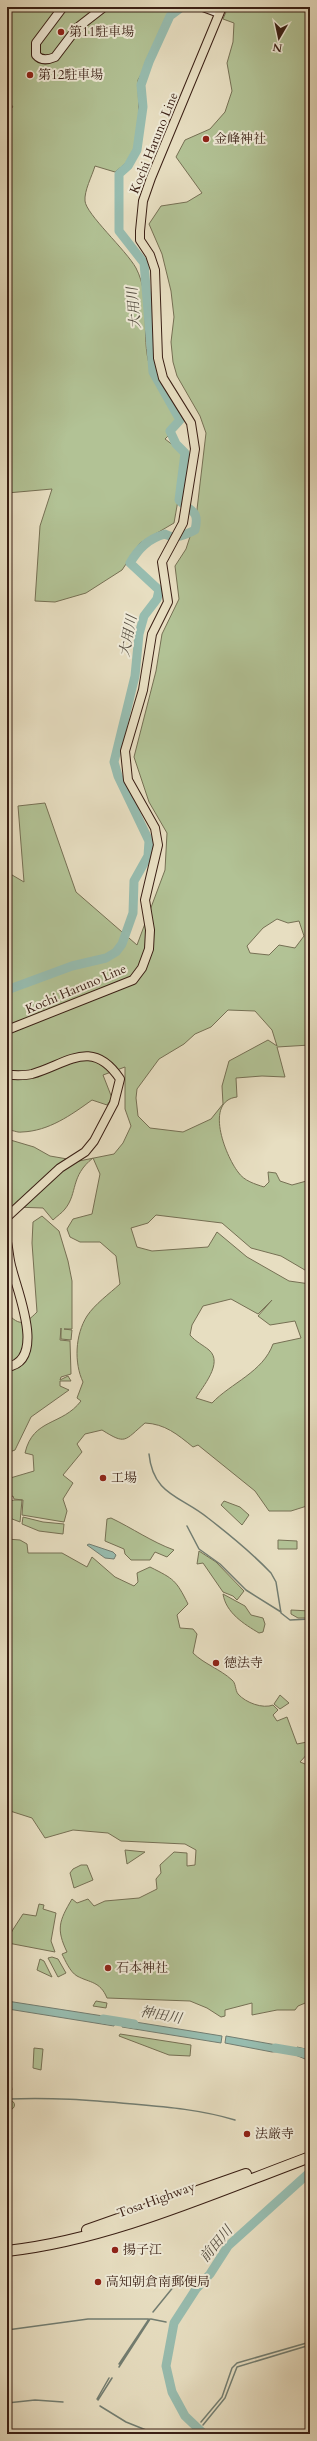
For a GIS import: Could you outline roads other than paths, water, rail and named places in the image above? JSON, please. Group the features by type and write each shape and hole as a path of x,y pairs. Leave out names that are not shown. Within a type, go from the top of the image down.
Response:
{"highway":[{"name":"Tosa Highway","path":"7,2245 48,2239 91,2229 310,2151"},
{"name":"Tosa Highway","path":"7,2252 49,2246 92,2236 310,2157"}],"main road":[{"name":"Kochi Haruno Line","path":"7,1030 128,983 138,976 147,959 150,930 145,900 157,853 158,837 128,780 125,751 143,690 152,634 168,602 162,562 177,536 186,506 195,457 194,435 191,423 169,389 160,369 157,344 155,270 150,255 140,240 140,231 143,201 151,178 220,10"},
{"path":"7,1075 30,1075 81,1055 98,1058 105,1062 120,1078 114,1103 94,1141 85,1152 60,1168 7,1217"},
{"path":"7,1242 12,1269 27,1325 24,1356 18,1362 7,1367"}],"street":[{"path":"63,7 36,43 36,54 42,59 50,60 55,57 77,28 104,7"},
{"path":"203,7 220,10"}],"water":[{"path":"89,1544 113,1552 116,1555 114,1559 105,1558 87,1545"},
{"path":"7,2001 116,2018 114,2026 8,2009"},
{"path":"123,2020 222,2036 221,2043 122,2027"},
{"path":"226,2036 288,2047 285,2051 272,2052 225,2043"},
{"path":"297,2047 310,2050 310,2061 293,2054"}],"waterway":[{"name":"大用川","path":"7,990 72,966 106,958 116,952 122,944 133,913 134,881 148,856 149,841 118,776 114,762 135,676 139,634 144,616 157,599 159,590 130,563 137,553 149,541 165,534 176,537 188,534 195,530 196,518 195,514 179,500 185,453 176,444 170,431 180,420 153,372 144,263 119,231 119,174 128,166 137,150 143,107 141,85 149,62 170,16 182,7"},
{"path":"149,1454 156,1478 162,1486 224,1531 249,1551 271,1573 276,1582 281,1613 290,1620 310,1619"},
{"path":"187,1526 199,1549 220,1564 246,1590 281,1612"},
{"name":"神田川","path":"103,2019 134,2024"},
{"name":"神田川","path":"275,2048 310,2054"},
{"path":"7,2099 70,2099 146,2105 197,2111 235,2120"},
{"name":"前田川","path":"204,2434 185,2416 172,2392 166,2366 174,2323 196,2289 210,2274 228,2246 310,2172"},
{"path":"153,2312 179,2280"},
{"path":"7,2330 88,2319 148,2319"},
{"path":"119,2364 149,2319"},
{"path":"119,2367 150,2319"},
{"path":"151,2319 166,2322"},
{"path":"201,2422 222,2397 232,2368 237,2363 310,2342"},
{"path":"203,2425 225,2398 237,2367 310,2345"},
{"path":"97,2399 109,2378"},
{"path":"98,2400 112,2378"},
{"path":"7,2403 35,2400 63,2402"},
{"path":"100,2406 126,2422 146,2430"},
{"path":"152,2433 156,2434"}],"place":[{"name":"第11駐車場","path":"61,32"},
{"name":"第12駐車場","path":"30,75"},
{"name":"金峰神社","path":"206,139"},
{"name":"工場","path":"103,1478"},
{"name":"徳法寺","path":"216,1663"},
{"name":"石本神社","path":"108,1968"},
{"name":"法厳寺","path":"247,2134"},
{"name":"揚子江","path":"115,2250"},
{"name":"高知朝倉南郵便局","path":"98,2282"}]}
